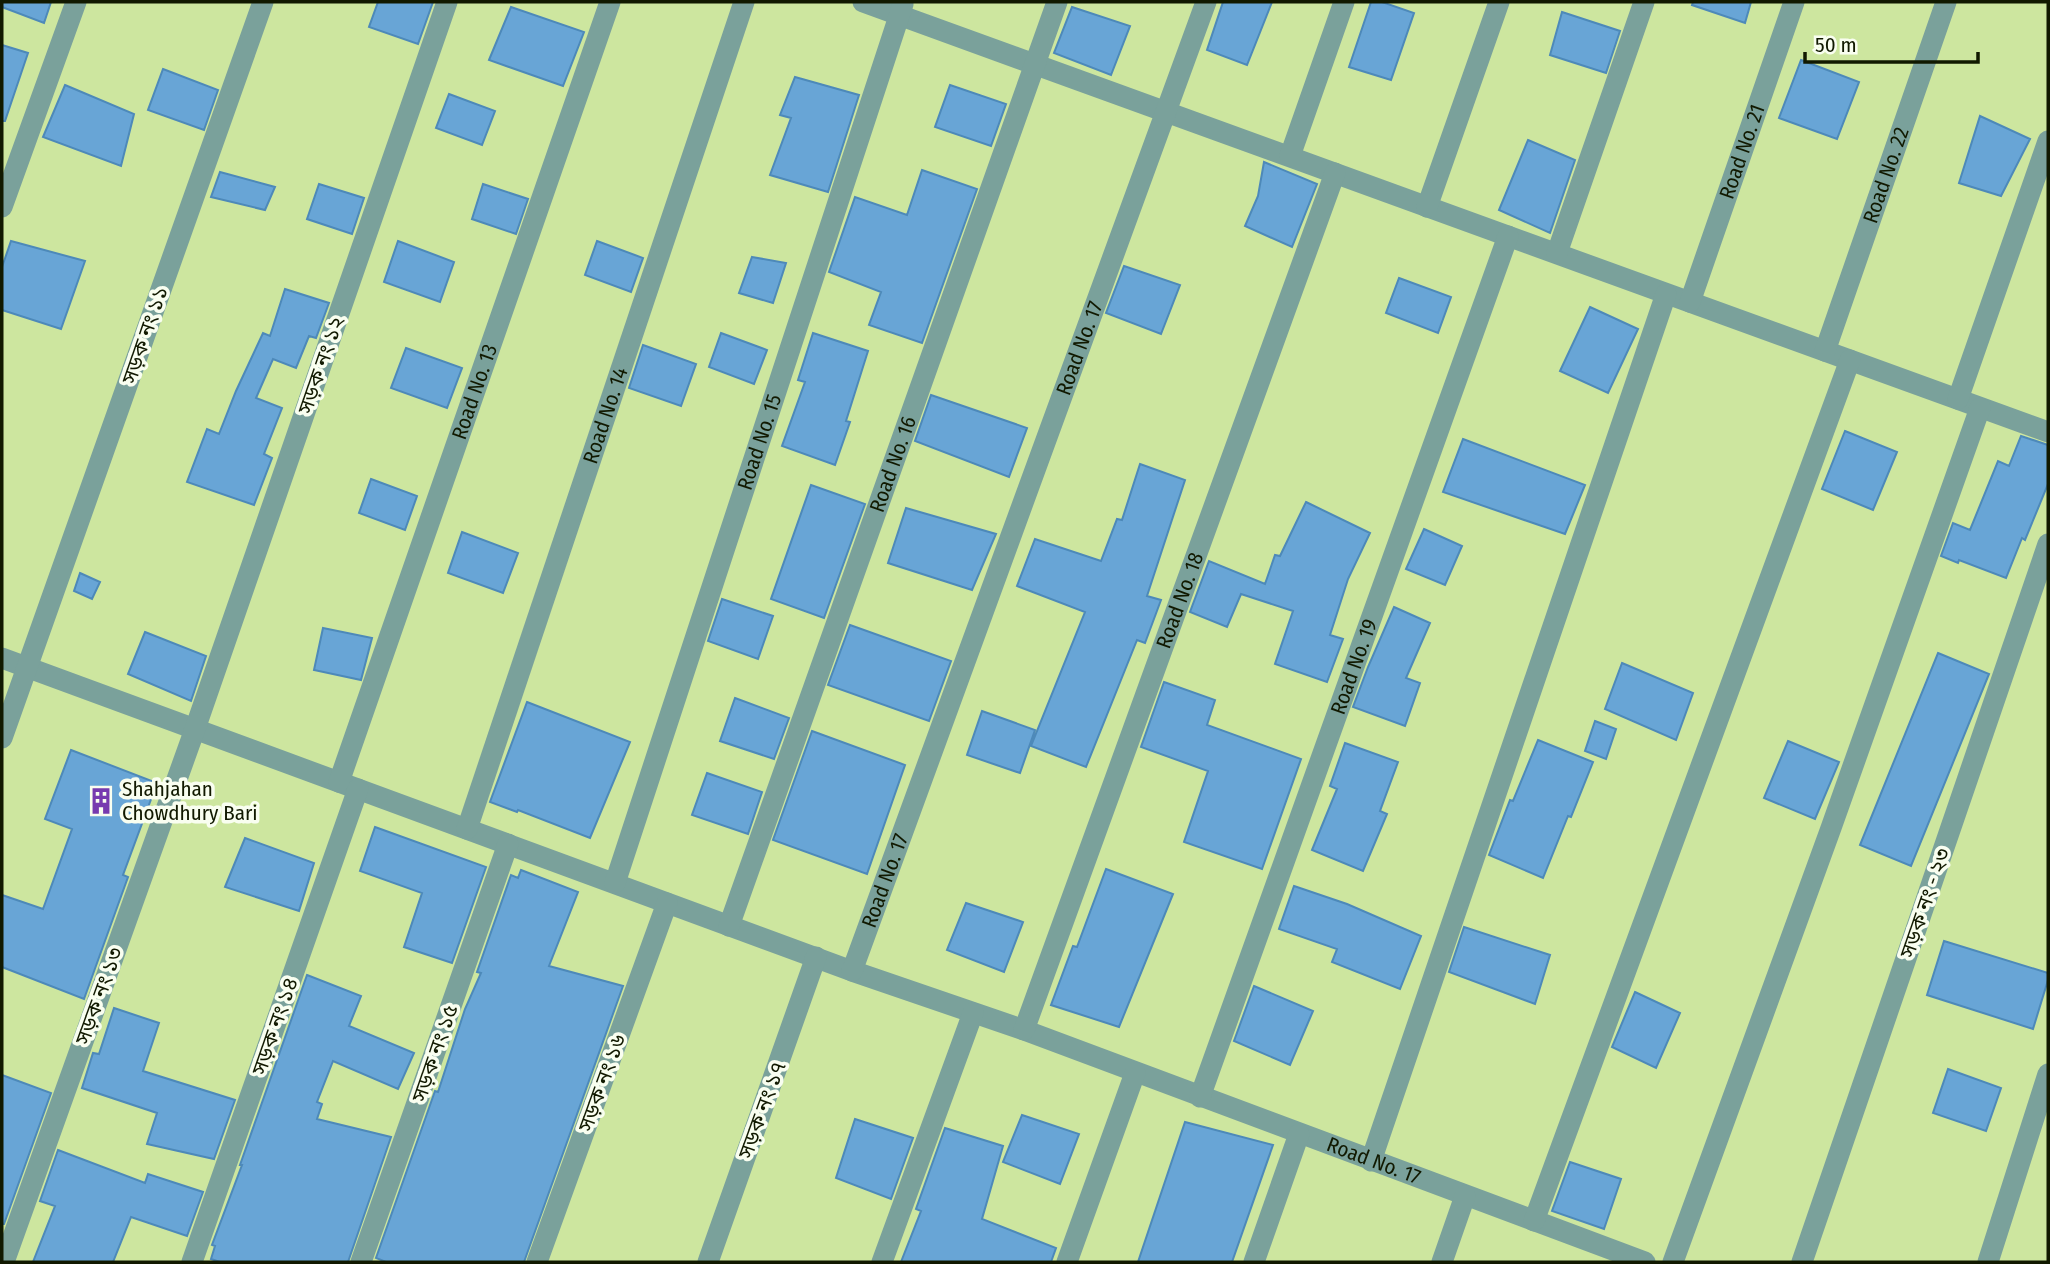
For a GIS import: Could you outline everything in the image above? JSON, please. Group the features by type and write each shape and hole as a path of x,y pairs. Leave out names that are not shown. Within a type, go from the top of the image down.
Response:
{"street":[{"path":"2,207 76,2"},
{"name":"সড়ক নং ১১","path":"28,668 263,2"},
{"name":"সড়ক নং ১২","path":"195,729 447,2"},
{"name":"Road No. 13","path":"349,785 610,2"},
{"name":"Road No. 14","path":"467,829 744,2"},
{"path":"863,2 901,8 1034,64 2048,432"},
{"name":"Road No. 16","path":"729,926 1057,2"},
{"name":"Road No. 17","path":"1206,2 852,971 1024,1030 1642,1262"},
{"path":"1290,156 1344,2"},
{"path":"1427,207 1499,2"},
{"path":"1557,253 1644,2"},
{"name":"Road No. 21","path":"1690,302 1794,2"},
{"name":"Road No. 22","path":"1825,351 1946,2"},
{"name":"Road No. 15","path":"615,883 901,8"},
{"path":"1958,400 2048,141"},
{"name":"Road No. 18","path":"1024,1030 1335,173"},
{"name":"Road No. 19","path":"1200,1097 1508,236"},
{"path":"1371,1161 1666,293"},
{"path":"1534,1221 1850,360"},
{"path":"1674,1262 1832,828 1980,408"},
{"name":"সড়ক নং - ২৩","path":"1802,1262 2048,544"},
{"path":"2,658 852,971"},
{"path":"2,738 28,668"},
{"name":"সড়ক নং ১৩","path":"4,1262 195,729"},
{"name":"সড়ক নং ১৪","path":"192,1262 349,785"},
{"name":"সড়ক নং ১৫","path":"361,1262 508,844"},
{"name":"সড়ক নং ১৬","path":"537,1262 667,903"},
{"name":"সড়ক নং ১৭","path":"708,1262 816,957"},
{"path":"882,1262 974,1013"},
{"path":"1067,1262 1135,1073"},
{"path":"1988,1262 2048,1074"},
{"path":"1254,1262 1299,1134"},
{"path":"1442,1262 1465,1196"}],"building":[{"path":"2,2 51,2 44,23 2,7"},
{"path":"378,2 433,2 418,44 369,27"},
{"path":"1223,2 1272,2 1247,65 1207,50"},
{"path":"1371,2 1382,2 1414,13 1391,80 1349,67"},
{"path":"1693,2 1751,2 1745,23 1692,5"},
{"path":"511,7 584,32 563,86 489,60"},
{"path":"1072,7 1130,26 1111,75 1054,53"},
{"path":"1562,12 1620,31 1606,73 1550,55"},
{"path":"2,45 28,53 5,121 2,121"},
{"path":"1801,60 1859,82 1837,139 1779,118"},
{"path":"163,69 218,90 204,130 148,110"},
{"path":"795,77 859,95 828,192 770,175 791,118 780,115"},
{"path":"65,85 134,114 121,166 43,137"},
{"path":"950,85 1006,104 991,146 935,127"},
{"path":"449,94 495,111 482,145 436,128"},
{"path":"1980,116 2030,139 2001,196 1959,183"},
{"path":"1528,140 1575,160 1550,233 1499,210"},
{"path":"1264,162 1317,184 1292,247 1245,226 1258,196"},
{"path":"922,170 977,189 922,343 869,325 881,292 829,272 855,197 907,215"},
{"path":"220,172 275,187 265,210 211,197"},
{"path":"319,184 364,198 352,234 307,219"},
{"path":"483,184 528,199 516,234 472,219"},
{"path":"11,241 85,261 61,329 2,310 2,267"},
{"path":"398,241 454,262 440,302 384,282"},
{"path":"597,241 643,258 631,292 585,275"},
{"path":"752,257 786,263 773,303 739,293"},
{"path":"1124,266 1180,285 1161,334 1106,313"},
{"path":"1399,278 1451,297 1438,333 1386,313"},
{"path":"285,289 329,303 316,338 309,336 296,368 273,359 256,398 282,408 264,454 272,458 254,505 187,482 207,429 219,434 263,333 270,336"},
{"path":"1590,307 1638,329 1608,393 1560,371"},
{"path":"721,333 767,350 754,384 709,367"},
{"path":"813,333 868,351 846,421 850,422 835,465 782,446 805,382 798,380"},
{"path":"643,345 696,364 681,406 629,388"},
{"path":"406,348 462,368 447,408 391,388"},
{"path":"931,395 1027,428 1009,477 915,441"},
{"path":"1845,431 1897,452 1873,510 1822,489"},
{"path":"2021,436 2048,445 2048,484 2006,578 1941,556 1953,523 1970,530 1998,461 2009,466"},
{"path":"1463,439 1585,485 1565,534 1443,492"},
{"path":"1140,464 1185,480 1147,596 1161,600 1145,643 1137,640 1086,767 1031,746 1085,612 1017,586 1035,539 1101,561 1117,519 1122,520"},
{"path":"371,479 417,496 405,530 359,513"},
{"path":"811,485 865,504 824,618 771,599"},
{"path":"1306,502 1370,533 1348,579 1330,635 1343,639 1327,682 1275,664 1293,611 1241,594 1227,627 1190,612 1209,561 1265,584 1275,555 1280,556"},
{"path":"906,508 996,534 972,590 888,563"},
{"path":"1424,529 1462,546 1445,585 1406,569"},
{"path":"462,532 518,553 503,593 448,573"},
{"path":"80,573 100,582 92,599 74,591"},
{"path":"722,599 773,616 758,659 708,641"},
{"path":"1394,607 1430,623 1406,678 1420,683 1405,726 1353,707"},
{"path":"850,625 951,661 929,721 828,685"},
{"path":"323,628 372,638 361,680 314,670"},
{"path":"145,632 206,656 191,701 128,674"},
{"path":"1938,653 1989,674 1911,866 1860,845"},
{"path":"1622,663 1693,693 1676,740 1605,709"},
{"path":"1164,682 1215,700 1207,725 1301,759 1262,869 1184,842 1208,771 1141,747"},
{"path":"735,698 789,718 774,759 720,741"},
{"path":"527,702 630,742 590,838 490,802"},
{"path":"982,711 1035,730 1020,773 967,755"},
{"path":"1595,721 1616,729 1606,759 1585,751"},
{"path":"812,731 905,765 867,874 773,840"},
{"path":"1538,740 1593,762 1543,878 1489,855 1510,800 1513,801"},
{"path":"1788,741 1839,762 1815,819 1764,798"},
{"path":"1345,743 1398,762 1380,811 1387,814 1363,871 1312,850 1337,789 1330,786"},
{"path":"71,750 157,783 123,875 128,877 84,999 2,967 2,895 43,909 72,829 45,819"},
{"path":"707,773 762,792 748,834 692,815"},
{"path":"375,827 486,867 452,963 404,947 422,893 360,871"},
{"path":"245,838 314,863 299,911 225,887"},
{"path":"1106,869 1173,894 1119,1027 1051,1005 1073,946 1077,947"},
{"path":"521,870 578,892 549,966 623,986 524,1262 386,1262 376,1258 435,1091 438,1092 465,1009 481,973 477,972 511,875 518,878"},
{"path":"1294,886 1347,904 1421,936 1400,989 1332,962 1337,949 1279,929"},
{"path":"966,903 1023,922 1004,972 947,950"},
{"path":"1464,927 1550,955 1535,1004 1449,972"},
{"path":"1944,941 2048,973 2033,1029 1927,995"},
{"path":"307,975 361,996 349,1026 414,1053 398,1089 333,1061 317,1102 322,1104 317,1119 391,1137 348,1262 220,1262 211,1259 215,1246 212,1245"},
{"path":"1254,986 1313,1011 1290,1065 1234,1041"},
{"path":"1635,992 1680,1013 1656,1068 1612,1047"},
{"path":"114,1008 159,1023 143,1071 235,1100 214,1159 147,1144 157,1113 82,1088 93,1053 99,1054"},
{"path":"1948,1069 2001,1088 1986,1131 1933,1113"},
{"path":"2,1075 51,1093 4,1224 2,1224"},
{"path":"1022,1115 1079,1134 1060,1184 1003,1162"},
{"path":"855,1119 913,1138 891,1199 836,1178"},
{"path":"1185,1122 1273,1145 1232,1262 1138,1262"},
{"path":"945,1128 1003,1146 982,1219 1056,1248 1051,1262 901,1262 921,1211 916,1209"},
{"path":"58,1150 145,1183 148,1174 203,1192 187,1236 131,1217 113,1262 33,1262 55,1206 40,1201"},
{"path":"1570,1162 1621,1179 1604,1229 1552,1211"}],"place":[{"name":"Shahjahan Chowdhury Bari","path":"101,801"}]}
